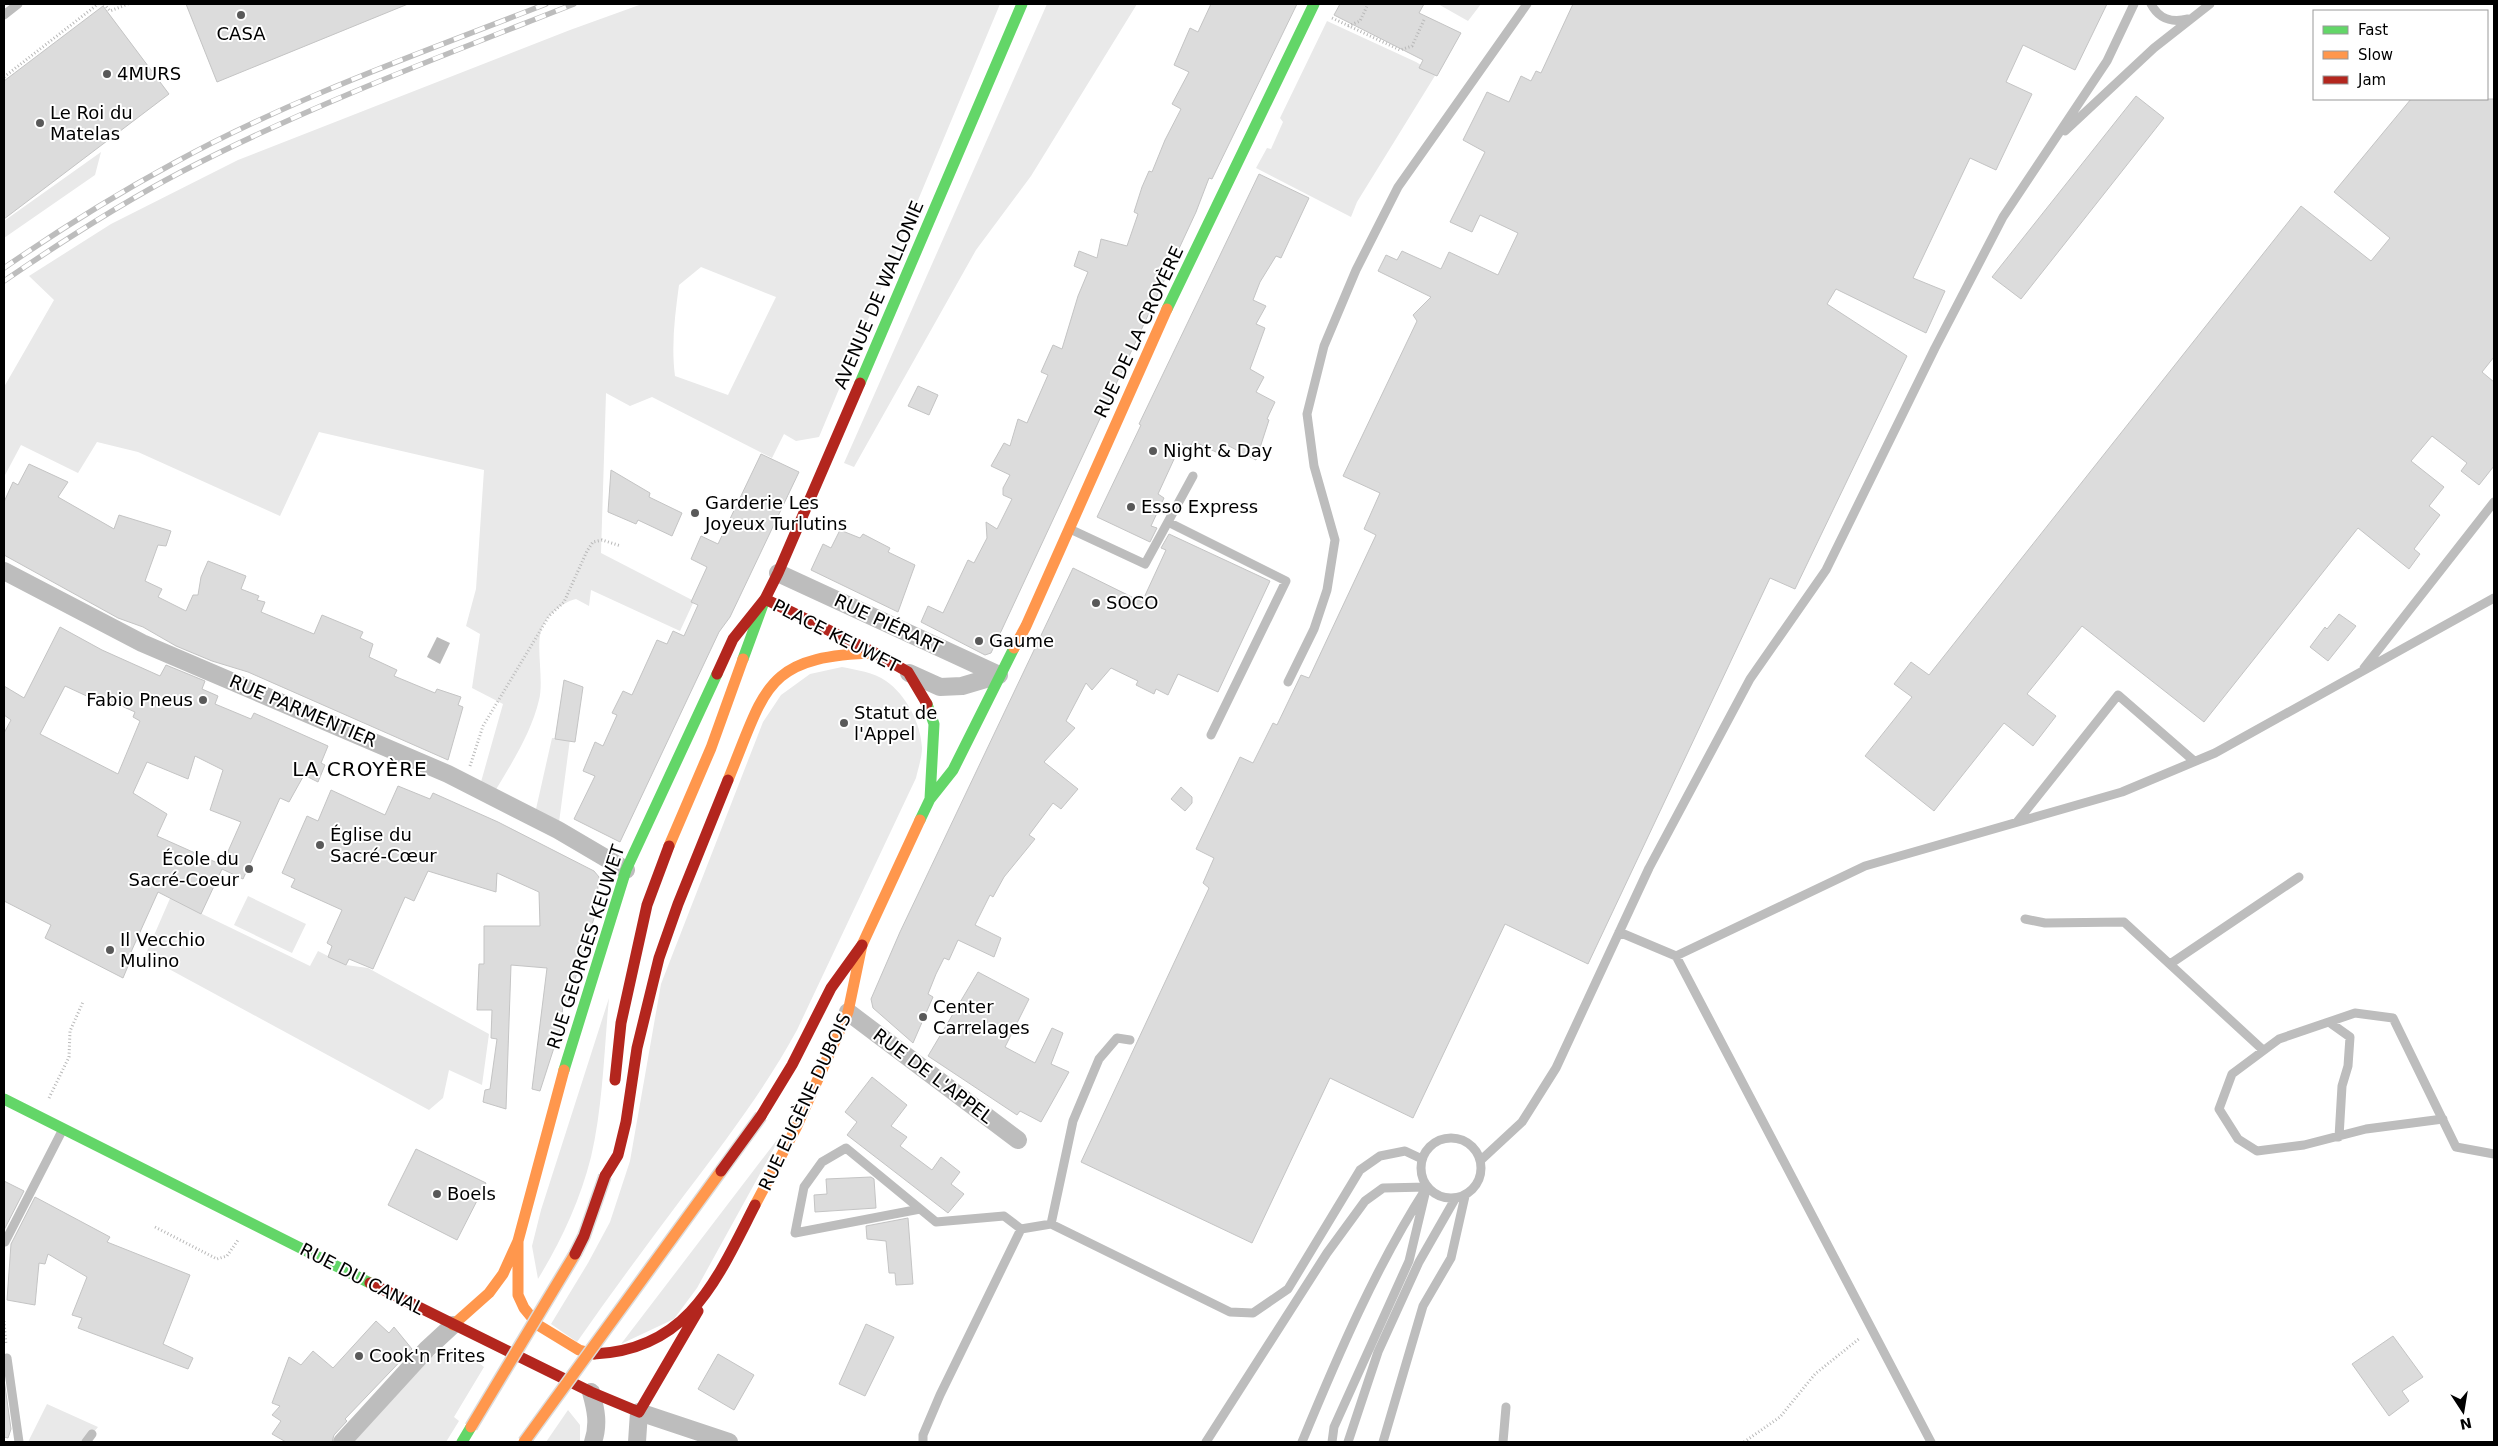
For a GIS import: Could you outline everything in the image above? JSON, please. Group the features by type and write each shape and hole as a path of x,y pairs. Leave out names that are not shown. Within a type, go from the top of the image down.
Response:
{"main road":[{"name":"AVENUE DE WALLONIE","path":"765,599 778,573 1022,4"},
{"name":"RUE DE LA CROYÈRE","path":"999,675 1026,626 1163,318 1313,6"},
{"name":"PLACE KEUWET","path":"765,599 876,653 908,672 930,708 934,724 930,799"},
{"name":"RUE GEORGES KEUWET","path":"518,1241 571,1045 626,870 733,639 765,599"},
{"path":"614,1090 618,1045 631,972 647,904 674,832 710,748 765,599"},
{"path":"462,1442 576,1252 584,1236 605,1176 618,1155 624,1130 637,1048 659,958 678,904 756,712 771,686 788,670 822,656 876,653"},
{"name":"RUE EUGÈNE DUBOIS","path":"639,1412 714,1284 796,1128 848,1012 862,945 930,799 953,770 999,675"},
{"path":"524,1442 761,1116 792,1065 831,988 862,945"},
{"name":"RUE DU CANAL","path":"4,1099 453,1325 591,1392 639,1412"},
{"path":"605,1176 606,1153"},
{"path":"518,1241 518,1295 524,1308 538,1324 579,1350 596,1354 627,1351 659,1339 674,1328 714,1284"},
{"path":"453,1325 489,1293 503,1274 518,1241"}],"street":[{"name":"RUE PARMENTIER","path":"4,571 142,643 466,783 558,830 626,870"},
{"name":"RUE PIÉRART","path":"778,573 999,675"},
{"name":"PLACE KEUWET","path":"908,672 940,687 962,686 999,675"},
{"name":"RUE DE L'APPEL","path":"848,1012 1018,1140"},
{"path":"342,1442 426,1349 453,1325"},
{"path":"591,1392 598,1416 593,1442"},
{"name":"RUE EUGÈNE DUBOIS","path":"637,1442 639,1412"},
{"name":"RUE DU CANAL","path":"639,1412 729,1442"}],"lane":[{"path":"4,15 18,4"},
{"path":"1288,682 1314,629 1327,590 1335,540 1314,466 1307,414 1324,346 1356,270 1398,187 1528,4"},
{"path":"1206,1442 1326,1252 1365,1201 1383,1188 1427,1187 1439,1196 1455,1199 1465,1196 1474,1189 1479,1180 1481,1160 1522,1122 1556,1068 1649,868 1750,678 1826,570 1935,348 2003,217 2107,61 2134,4"},
{"path":"2151,4 2155,13 2167,20 2191,19"},
{"path":"2054,141 2154,48 2210,4"},
{"path":"1069,528 1145,564 1193,476"},
{"path":"2361,672 2494,502"},
{"path":"1168,522 1286,581 1211,735"},
{"path":"1676,956 1865,866 2122,792 2214,753 2494,598"},
{"path":"2016,822 2118,695 2194,761"},
{"path":"2170,964 2299,877"},
{"path":"2025,919 2045,923 2124,922 2263,1050"},
{"path":"1619,932 1676,956 1932,1442"},
{"path":"2443,1119 2366,1129 2304,1145 2256,1151 2238,1139 2219,1109 2232,1074 2279,1039 2356,1013 2393,1018 2443,1119 2456,1147 2494,1154"},
{"path":"2329,1022 2350,1037 2348,1066 2342,1086 2339,1136"},
{"path":"1051,1224 1072,1121 1098,1059 1117,1038 1130,1040"},
{"path":"5,1242 63,1129"},
{"path":"1332,1442 1334,1427 1409,1261 1427,1187 1421,1169 1422,1159 1426,1150 1442,1139 1451,1138 1469,1144 1481,1160"},
{"path":"920,1208 795,1233 804,1187 822,1162 846,1148 920,1208 936,1222 1004,1216 1021,1229 1051,1224 1230,1312 1253,1313 1288,1289 1360,1170 1380,1156 1405,1151 1422,1159"},
{"path":"1302,1442 1329,1378 1403,1224 1427,1187"},
{"path":"1383,1442 1424,1306 1451,1258 1465,1196"},
{"path":"1348,1442 1378,1352 1419,1262 1455,1199"},
{"path":"923,1442 923,1435 940,1395 1021,1229"},
{"path":"7,1358 19,1442"},
{"path":"1503,1442 1506,1407"},
{"path":"86,1442 92,1434"}],"path":[{"path":"4,77 98,4"},
{"path":"104,4 110,11 128,4"},
{"path":"1348,26 1360,21 1368,4"},
{"path":"1313,6 1348,26 1400,50 1412,46 1424,20"},
{"path":"466,783 474,748 483,726 549,616 564,602 587,551 593,542 602,540 621,546"},
{"path":"40,1117 69,1057 70,1031 83,1002"},
{"path":"155,1227 217,1259 227,1256 232,1251 248,1222"},
{"path":"4,1321 7,1358"},
{"path":"1744,1442 1780,1417 1815,1374 1872,1329"}],"shaded area":[{"path":"642,4 1000,4 819,437 796,441 784,434 772,458 652,397 630,406 606,393 601,553 694,601 680,631 591,590 589,606 576,599 565,603 555,610 546,620 541,631 539,646 540,692 531,725 519,750 492,796 479,789 503,704 472,688 480,634 466,626 476,589 484,470 319,432 280,516 138,452 97,442 78,473 21,445 4,477 4,387 54,300 29,276 111,224 238,160 570,30","holes":["701,267 776,297 728,395 675,376 673,342 679,285"]},
{"path":"1047,4 1137,4 1031,176 976,250 854,467 844,463"},
{"path":"1438,4 1481,4 1468,21"},
{"path":"1327,21 1416,62 1436,74 1357,202 1351,217 1256,168 1267,148 1271,149 1283,122 1280,118"},
{"path":"101,152 95,175 4,238 4,221"},
{"path":"437,637 450,643 440,664 427,657"},
{"path":"842,667 876,675 893,687 906,702 919,729 921,739 922,752 916,778 785,1052 744,1114 577,1342 551,1324 610,1222 630,1161 661,984 763,722 781,695 810,674"},
{"path":"552,738 570,739 558,830 534,818"},
{"path":"175,887 196,911 310,966 318,951 346,965 368,968 489,1034 482,1085 449,1070 443,1098 429,1110 145,956"},
{"path":"248,896 306,924 292,953 234,925"},
{"path":"609,998 601,1098 587,1173 569,1220 538,1279 532,1246 541,1210"},
{"path":"783,1132 697,1288 674,1319 621,1344"},
{"path":"450,1349 461,1349 484,1367 454,1417 459,1421 446,1442 354,1442 430,1357"},
{"path":"47,1404 98,1427 86,1442 28,1442"},
{"path":"568,1410 580,1425 580,1442 546,1442"}],"building":[{"path":"186,4 408,4 217,82"},
{"path":"1211,4 1297,4 1212,179 1209,178 1196,212 991,653 985,655 921,622 928,606 943,613 968,560 974,563 987,538 986,522 997,529 1012,499 1003,495 1003,488 1010,475 991,466 1004,443 1010,446 1018,419 1027,423 1048,375 1041,372 1053,345 1062,349 1078,296 1088,272 1074,266 1079,251 1097,258 1101,239 1127,246 1138,214 1134,212 1142,187 1149,171 1152,172 1165,140 1181,109 1172,104 1189,72 1174,65 1190,28 1198,32"},
{"path":"1340,4 1424,4 1419,13 1461,33 1437,76 1419,68 1423,60 1334,15"},
{"path":"1573,4 2107,4 2075,70 2023,45 2006,82 2032,94 1996,170 1970,158 1913,278 1945,291 1926,333 1836,289 1827,304 1907,356 1795,589 1770,578 1588,964 1505,924 1413,1118 1330,1078 1252,1243 1081,1162 1209,888 1203,883 1214,858 1196,849 1240,757 1253,763 1273,723 1277,725 1301,675 1309,678 1376,535 1364,529 1380,493 1343,476 1417,321 1413,315 1431,297 1378,271 1386,255 1397,260 1402,251 1441,269 1449,252 1498,275 1518,233 1480,215 1472,232 1450,222 1485,152 1463,140 1487,92 1509,102 1521,76 1531,81 1536,71 1541,73"},
{"path":"103,6 169,94 4,219 4,81"},
{"path":"2136,96 2164,118 2021,299 1992,277"},
{"path":"2494,99 2494,357 2482,372 2494,382 2494,466 2479,485 2461,471 2467,463 2432,436 2411,461 2444,487 2429,506 2440,515 2414,549 2420,554 2409,569 2358,528 2204,722 2082,626 2027,694 2056,716 2033,746 2004,723 1934,811 1865,756 1912,697 1894,684 1911,662 1929,675 2301,206 2371,261 2390,238 2334,192 2410,100"},
{"path":"1259,174 1309,198 1281,258 1276,256 1260,282 1253,300 1266,306 1256,324 1265,328 1250,369 1264,377 1256,392 1275,402 1267,419 1269,420 1256,460 1225,444 1220,454 1193,441 1190,448 1181,444 1158,494 1164,498 1151,526 1157,528 1150,542 1097,517 1141,425 1139,424"},
{"path":"918,386 938,395 929,415 908,406"},
{"path":"761,454 799,472 730,617 719,632 620,842 574,819 595,776 583,771 595,742 603,746 617,715 612,713 623,691 632,695 657,640 667,644 673,631 684,636 698,605 691,602 707,567 691,559 701,536 718,544"},
{"path":"29,464 68,482 58,497 114,529 119,515 171,531 166,546 158,545 145,581 162,589 158,597 186,611 193,595 198,595 201,577 208,561 246,576 241,589 259,596 257,600 265,602 261,612 314,634 322,615 363,632 360,638 373,644 369,657 397,670 394,676 435,693 437,689 461,697 458,705 463,707 448,760 248,672 212,661 176,646 143,627 118,618 4,555 4,502 13,482 18,485"},
{"path":"611,470 650,493 649,497 682,513 672,536 638,520 636,524 608,512"},
{"path":"840,530 860,538 863,534 890,548 888,552 915,565 898,612 811,570 823,544 831,548"},
{"path":"1169,534 1270,581 1218,692 1178,674 1168,695 1156,689 1154,694 1136,685 1138,681 1111,668 1092,690 1086,683 1066,721 1075,728 1044,762 1078,789 1061,809 1053,803 1029,835 1035,839 1004,877 993,897 990,895 975,925 1001,938 994,957 958,940 949,960 944,958 936,974 928,994 933,997 913,1043 873,1008 871,999 900,932 1073,568 1142,602 1166,550 1161,548"},
{"path":"2339,614 2356,626 2328,661 2310,647 2325,627 2327,629"},
{"path":"60,627 102,650 160,676 166,665 205,681 202,689 218,696 215,704 251,719 254,713 328,746 321,763 325,765 318,782 304,775 289,802 280,798 243,879 222,869 201,914 158,892 131,952 133,954 123,978 45,938 51,925 4,901 4,733 11,720 4,715 4,686 24,698","holes":["65,686 104,704 106,699 135,712 133,717 140,721 118,774 40,734","195,756 223,770 210,810 241,822 222,865 157,836 167,814 133,793 147,762 188,779"]},
{"path":"564,680 583,687 575,742 555,739"},
{"path":"398,786 430,799 433,793 498,822 594,871 599,877 595,915 567,1005 563,1004 561,1026 540,1091 532,1089 547,968 511,965 506,1109 483,1102 485,1090 490,1089 497,1039 491,1038 492,1010 477,1010 479,964 484,964 484,926 540,926 539,892 497,873 496,892 428,871 414,901 405,897 373,969 349,959 346,965 328,957 332,946 327,943 342,910 291,887 295,879 282,873 307,816 318,821 331,790 385,815"},
{"path":"1181,787 1192,797 1192,803 1185,811 1171,799"},
{"path":"978,972 1029,999 1005,1047 1035,1063 1052,1028 1063,1033 1051,1064 1069,1072 1041,1122 1020,1111 1017,1115 928,1056"},
{"path":"872,1077 907,1105 891,1126 907,1137 900,1146 932,1170 941,1157 960,1172 951,1184 964,1194 948,1213 847,1135 857,1122 845,1112"},
{"name":"Boels","path":"416,1149 486,1183 457,1240 388,1205"},
{"path":"871,1177 874,1179 876,1208 815,1212 814,1195 827,1194 826,1179"},
{"path":"4,1181 24,1191 4,1230"},
{"path":"35,1197 110,1237 107,1242 190,1275 163,1344 193,1358 188,1369 78,1328 82,1318 72,1315 87,1277 48,1254 45,1264 39,1263 35,1305 7,1300 11,1244"},
{"path":"908,1218 913,1284 896,1285 895,1273 889,1273 886,1241 867,1239 866,1226"},
{"path":"376,1321 389,1333 394,1327 412,1349 345,1419 347,1421 334,1435 332,1442 286,1442 272,1434 281,1421 272,1415 280,1406 272,1403 289,1357 301,1365 313,1351 333,1368"},
{"path":"866,1324 894,1337 865,1396 839,1384"},
{"path":"2393,1336 2423,1377 2402,1391 2409,1401 2389,1416 2352,1364"},
{"path":"718,1354 754,1375 734,1410 698,1389"},
{"path":"4,1379 11,1429 8,1438 4,1437"}],"railway":[{"path":"4,268 66,227 152,175 264,118 357,78 546,4"},
{"path":"4,281 113,210 158,184 229,148 277,125 376,83 574,4"}],"traffic: fast":[{"path":"860,383 1022,4"},
{"path":"1167,309 1314,4"},
{"path":"743,659 765,599"},
{"path":"920,820 930,799 953,770 1014,648"},
{"path":"564,1070 626,870 717,674"},
{"path":"927,704 934,724 930,799"},
{"path":"4,1099 370,1283"},
{"path":"462,1442 471,1427"}],"traffic: slow":[{"path":"1014,648 1026,626 1167,309"},
{"path":"728,780 751,722 762,700 774,683 790,670 811,661 838,656 875,653"},
{"path":"669,846 711,748 743,659"},
{"path":"755,1205 796,1128 848,1012 862,945 920,820"},
{"path":"564,1070 518,1241 518,1295 524,1308 538,1325 579,1350 594,1354"},
{"path":"524,1442 721,1171"},
{"path":"453,1325 489,1293 503,1274 518,1241"},
{"path":"471,1427 575,1254"}],"traffic: jam":[{"path":"717,674 733,639 765,599 778,573 860,383"},
{"path":"765,599 875,653 908,672 927,704"},
{"path":"605,1176 618,1155 626,1122 637,1048 659,958 678,904 728,780"},
{"path":"615,1080 621,1023 647,905 669,846"},
{"path":"761,1116 792,1065 831,988 862,945"},
{"path":"721,1171 761,1116"},
{"path":"575,1254 584,1236 605,1176"},
{"path":"594,1354 627,1349 654,1339 677,1325 696,1306 712,1284 755,1205"},
{"path":"370,1283 591,1392 639,1412 698,1311"}],"place":[{"name":"CASA","path":"241,15"},
{"name":"4MURS","path":"107,74"},
{"name":"Le Roi du Matelas","path":"40,123"},
{"name":"Night & Day","path":"1153,451"},
{"name":"Esso Express","path":"1131,507"},
{"name":"Garderie Les Joyeux Turlutins","path":"695,513"},
{"name":"SOCO","path":"1096,603"},
{"name":"Gaume","path":"979,641"},
{"name":"Fabio Pneus","path":"203,700"},
{"name":"Statut de l'Appel","path":"844,723"},
{"name":"Église du Sacré-Cœur","path":"320,845"},
{"name":"École du Sacré-Coeur","path":"249,869"},
{"name":"Il Vecchio Mulino","path":"110,950"},
{"name":"Center Carrelages","path":"923,1017"},
{"name":"Boels","path":"437,1194"},
{"name":"Cook'n Frites","path":"359,1356"}],"district":[{"name":"LA CROYÈRE","path":"360,769"}]}
